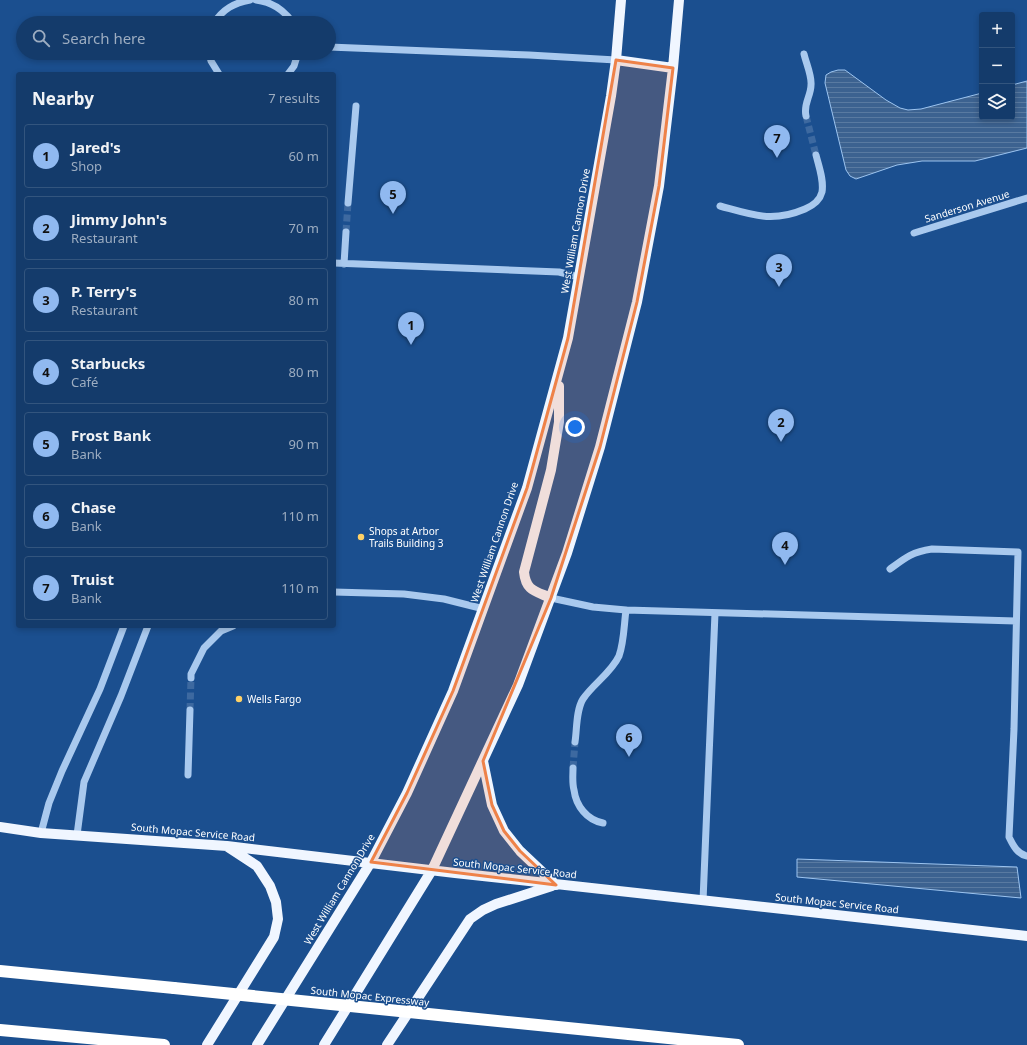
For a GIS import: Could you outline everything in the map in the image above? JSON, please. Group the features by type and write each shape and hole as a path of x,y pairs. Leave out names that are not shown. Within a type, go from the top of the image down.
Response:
{"highway":[{"name":"South Mopac Expressway","path":"0,971 738,1045"},
{"path":"0,1030 164,1045"}],"main road":[{"name":"West William Cannon Drive","path":"256,1045 371,862 407,793 453,691 484,609 526,488 568,338 616,60 621,0"},
{"path":"324,1045 432,870 518,685 567,553 600,447 637,302 659,186 673,68 679,0"},
{"path":"616,60 673,68"},
{"path":"551,598 529,588 525,581 524,572 551,470 559,422 559,372"},
{"path":"387,1045 470,919 483,910 496,904 556,884 520,851 504,831 492,805 483,761"},
{"name":"South Mopac Service Road","path":"0,827 41,833 227,846 703,901 1027,936"},
{"path":"207,1045 274,937 278,919 276,902 270,886 257,866 227,846"}],"street":[{"path":"218,16 229,7 240,2 250,0"},
{"path":"256,0 264,1 276,6 287,16"},
{"path":"336,47 616,60"},
{"path":"804,54 812,84 806,103 806,116"},
{"path":"211,60 218,72"},
{"path":"290,72 296,60"},
{"path":"348,203 356,106"},
{"path":"720,206 758,215 777,217 795,213 810,207 818,200 822,193 823,182 816,155"},
{"name":"Sanderson Avenue","path":"914,233 1027,198"},
{"path":"344,264 346,232"},
{"path":"336,263 559,272 579,277"},
{"path":"890,569 908,555 919,551 932,549 1018,552 1014,729 1009,837 1017,851 1024,856 1027,856"},
{"path":"336,592 404,594 444,599 484,609"},
{"path":"551,598 593,607 626,610 1016,621"},
{"path":"576,742 580,708 583,700 613,666 618,657 621,647 626,610"},
{"path":"703,901 715,613"},
{"path":"41,833 48,803 100,689 123,628"},
{"path":"77,835 84,782 121,696 147,628"},
{"path":"191,678 191,674 204,648 221,632 229,628"},
{"path":"188,775 190,710"},
{"path":"573,768 574,790 578,803 587,816 595,822 603,823"}],"highlighted area":[{"path":"616,60 673,68 659,186 637,302 600,447 551,598 483,761 492,805 504,831 520,851 556,885 371,862 407,793 453,691 527,488 568,338"}],"water":[{"path":"845,70 886,100 900,108 908,110 921,109 979,94 979,120 1015,120 1015,84 1027,81 1027,148 975,161 922,161 897,165 856,179 850,176 846,170 825,83 826,75 831,72"},
{"path":"797,859 1017,867 1021,898 797,877"}],"tunnel":[{"path":"806,116 816,155"},
{"path":"346,232 348,203"},
{"path":"190,710 191,678"},
{"path":"573,768 575,742"}],"place":[{"name":"Truist","path":"777,158"},
{"name":"Frost Bank","path":"393,214"},
{"name":"P. Terry's","path":"779,287"},
{"name":"Jared's","path":"411,345"},
{"name":"Jimmy John's","path":"781,442"},
{"name":"Shops at Arbor Trails Building 3","path":"361,537"},
{"name":"Starbucks","path":"785,565"},
{"name":"Wells Fargo","path":"239,699"},
{"name":"Chase","path":"629,757"}]}
